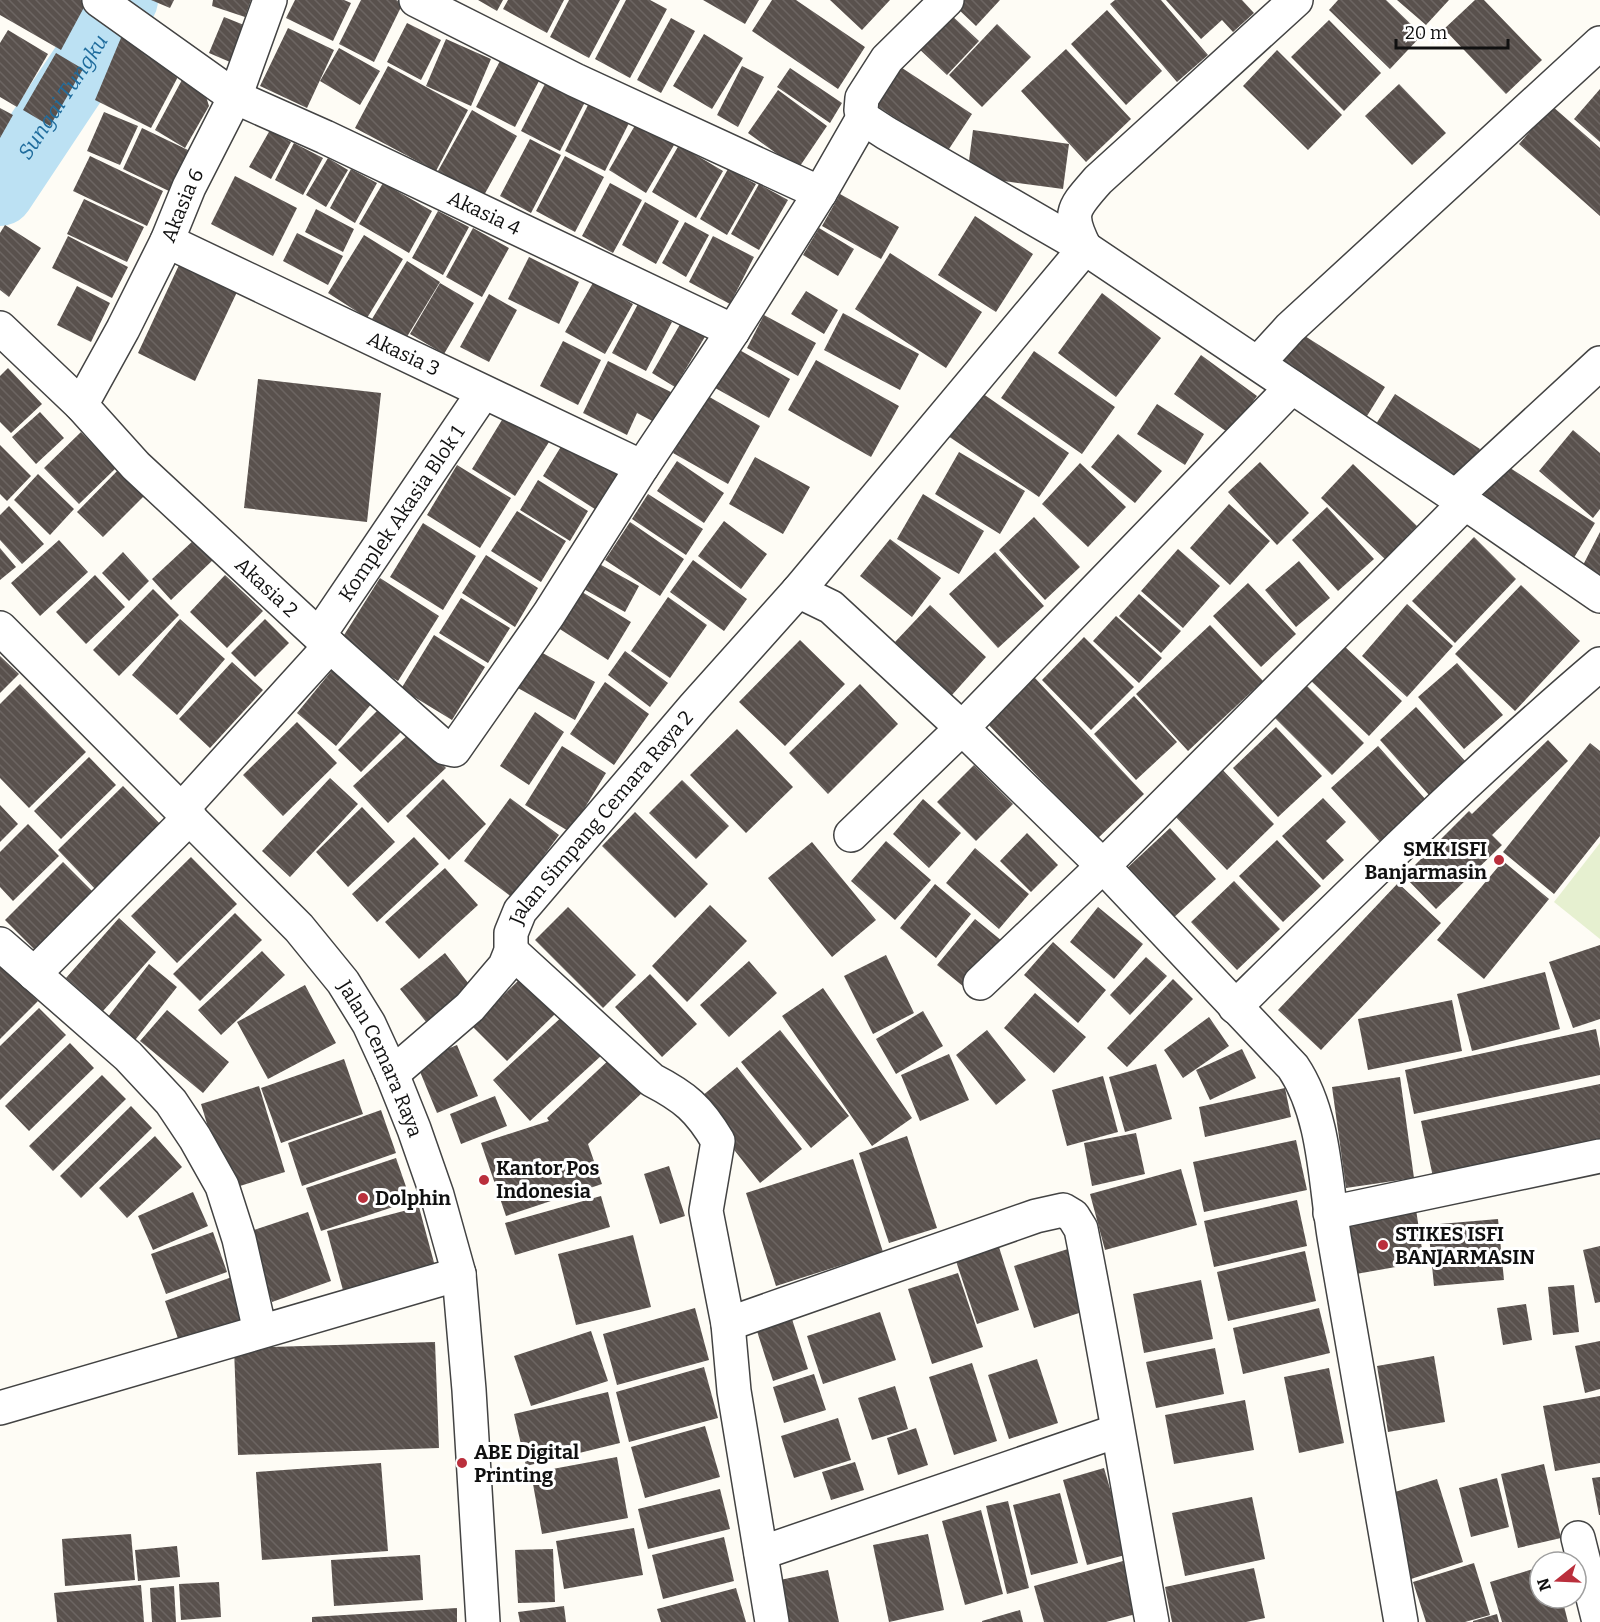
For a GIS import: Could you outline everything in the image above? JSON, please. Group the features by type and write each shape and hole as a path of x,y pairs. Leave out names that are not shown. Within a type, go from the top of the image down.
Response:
{"street":[{"name":"Akasia 4","path":"99,0 235,97 325,137 733,331"},
{"name":"Akasia 6","path":"81,405 167,242 189,187 235,97 270,0"},
{"path":"416,0 575,80 820,194"},
{"path":"642,467 733,331 820,194 864,118 862,98 887,59 947,0"},
{"path":"1085,248 1075,227 1074,214 1079,202 1098,180 1296,0"},
{"path":"1258,363 1290,328 1600,43"},
{"path":"864,118 1085,248 1461,499 1600,596"},
{"name":"Akasia 3","path":"167,242 642,467"},
{"name":"Jalan Simpang Cemara Raya 2","path":"392,1074 470,1007 505,966 512,951 511,933 520,911 695,706 798,591 1085,248"},
{"name":"Akasia 2","path":"0,328 81,405 136,466 325,640 446,748 454,750 549,614 642,467"},
{"path":"980,983 1103,866 1461,499 1600,363"},
{"path":"851,835 962,728 1292,387"},
{"name":"Komplek Akasia Blok 1","path":"34,974 186,813 325,640 483,393"},
{"path":"798,591 831,607 962,728 1103,866 1293,1067 1303,1082 1314,1109 1320,1136 1330,1213 1401,1622"},
{"name":"Jalan Cemara Raya","path":"0,628 299,928 343,982 369,1024 414,1129 437,1195 459,1274 469,1389 483,1622"},
{"path":"1235,1007 1368,876 1540,715 1600,664"},
{"path":"0,944 128,1056 171,1102 195,1138 222,1186 239,1239 260,1331"},
{"path":"512,951 652,1080 680,1094 707,1122 718,1141 706,1212 728,1324 734,1391 771,1622"},
{"path":"1330,1213 1600,1156"},
{"path":"728,1324 1036,1216 1064,1210 1073,1216 1081,1229 1104,1343 1117,1431 1152,1622"},
{"path":"0,1408 459,1274"},
{"path":"761,1553 1117,1431"},
{"path":"1578,1538 1599,1622"}],"green space":[{"path":"1600,843 1600,939 1554,902"}],"building":[{"path":"0,0 88,0 61,50 0,15"},
{"path":"151,0 174,0 170,8"},
{"path":"213,0 251,0 245,17 212,6"},
{"path":"295,0 344,0 351,3 333,41 286,18"},
{"path":"361,0 396,0 403,3 374,62 339,44"},
{"path":"478,0 503,0 497,11"},
{"path":"508,0 564,0 547,33 503,9"},
{"path":"569,0 620,0 589,58 550,37"},
{"path":"626,0 650,0 667,9 630,78 595,59"},
{"path":"703,0 759,0 745,24"},
{"path":"772,0 796,0 865,47 838,89 752,31"},
{"path":"830,0 890,0 862,30"},
{"path":"965,0 1000,0 976,26 957,8"},
{"path":"1115,0 1161,0 1208,55 1177,82 1110,4"},
{"path":"1166,0 1242,0 1254,13 1233,32 1222,20 1201,39"},
{"path":"1338,0 1386,0 1422,35 1390,69 1329,10"},
{"path":"1397,0 1449,0 1426,25"},
{"path":"1475,0 1484,0 1542,60 1506,94 1444,29"},
{"path":"1107,10 1162,71 1126,105 1071,44"},
{"path":"949,13 979,41 947,75 917,47"},
{"path":"224,17 244,25 230,62 209,53"},
{"path":"671,18 695,31 661,93 637,80"},
{"path":"1329,20 1381,73 1344,111 1291,57"},
{"path":"407,23 441,40 421,80 387,62"},
{"path":"997,24 1031,57 982,107 949,75"},
{"path":"288,28 334,50 307,108 260,86"},
{"path":"8,30 48,54 17,107 0,97 0,43"},
{"path":"123,33 181,71 151,128 95,100"},
{"path":"704,34 743,58 712,109 673,86"},
{"path":"446,39 491,59 471,106 426,86"},
{"path":"339,48 380,71 360,105 320,81"},
{"path":"1066,49 1131,119 1086,162 1021,91"},
{"path":"1277,50 1342,115 1308,150 1243,86"},
{"path":"56,53 83,69 50,126 23,110"},
{"path":"501,59 540,79 515,127 476,107"},
{"path":"893,62 972,114 947,152 868,100"},
{"path":"388,66 468,110 436,171 355,128"},
{"path":"742,66 764,77 738,127 717,115"},
{"path":"790,68 842,103 830,123 777,87"},
{"path":"183,78 204,90 209,106 185,148 155,130"},
{"path":"547,80 586,100 560,151 521,131"},
{"path":"1399,84 1446,133 1412,165 1365,116"},
{"path":"1600,89 1600,142 1574,119"},
{"path":"778,90 827,126 798,169 748,133"},
{"path":"590,101 630,121 605,171 565,151"},
{"path":"1552,106 1600,148 1600,216 1519,144"},
{"path":"0,108 13,115 0,138"},
{"path":"472,110 517,136 483,197 438,171"},
{"path":"104,112 138,126 120,165 87,151"},
{"path":"637,122 674,145 646,193 609,170"},
{"path":"142,128 190,151 171,192 123,169"},
{"path":"270,130 291,142 271,179 249,167"},
{"path":"973,130 1069,144 1063,189 967,176"},
{"path":"530,139 561,155 531,213 500,196"},
{"path":"294,143 323,158 303,195 275,180"},
{"path":"679,145 723,171 696,218 652,192"},
{"path":"90,156 163,191 147,226 73,191"},
{"path":"565,156 604,177 575,232 536,211"},
{"path":"328,158 348,170 326,207 306,195"},
{"path":"351,169 377,183 355,223 330,208"},
{"path":"728,169 756,184 727,235 700,219"},
{"path":"235,176 297,208 273,256 211,224"},
{"path":"383,183 432,211 409,253 359,224"},
{"path":"610,183 642,200 613,253 582,236"},
{"path":"759,184 788,200 759,250 731,234"},
{"path":"840,194 899,227 881,259 822,226"},
{"path":"84,199 144,227 127,262 67,234"},
{"path":"645,202 679,221 656,264 622,245"},
{"path":"316,209 354,229 343,252 305,232"},
{"path":"438,211 469,227 443,275 412,258"},
{"path":"975,216 1033,254 996,312 938,275"},
{"path":"685,222 709,235 686,277 662,263"},
{"path":"5,225 41,248 9,297 0,290 0,233"},
{"path":"473,228 509,248 482,297 446,277"},
{"path":"819,228 854,249 838,276 803,255"},
{"path":"297,233 343,256 328,285 283,261"},
{"path":"364,235 403,259 367,318 328,293"},
{"path":"68,236 128,267 112,298 52,268"},
{"path":"713,236 754,257 730,304 689,282"},
{"path":"890,253 982,312 946,368 855,309"},
{"path":"529,257 579,282 559,324 508,299"},
{"path":"407,261 440,282 405,340 372,319"},
{"path":"179,265 237,292 195,381 138,353"},
{"path":"594,281 633,304 605,354 565,332"},
{"path":"440,283 474,303 444,354 410,334"},
{"path":"77,286 110,303 91,342 57,325"},
{"path":"806,291 838,310 824,334 791,314"},
{"path":"1102,293 1161,338 1116,397 1058,353"},
{"path":"489,294 517,310 489,362 460,347"},
{"path":"638,304 672,322 646,371 612,353"},
{"path":"843,313 919,354 900,390 824,350"},
{"path":"764,315 816,343 798,376 747,348"},
{"path":"682,321 706,335 675,387 652,373"},
{"path":"1297,331 1385,387 1367,416 1279,360"},
{"path":"563,341 601,360 578,405 540,386"},
{"path":"729,344 790,379 769,418 708,384"},
{"path":"1034,351 1115,407 1082,454 1001,398"},
{"path":"1201,355 1257,396 1230,434 1174,394"},
{"path":"816,360 899,406 871,457 788,410"},
{"path":"608,361 675,394 660,425 637,413 627,435 583,413"},
{"path":"8,368 42,404 11,433 0,422 0,376"},
{"path":"258,379 381,393 367,522 244,508"},
{"path":"976,389 1069,453 1039,497 945,434"},
{"path":"1395,394 1480,449 1461,479 1376,424"},
{"path":"706,395 760,426 728,484 673,453"},
{"path":"1157,404 1204,434 1185,465 1137,434"},
{"path":"40,412 64,438 36,464 12,437"},
{"path":"505,415 549,442 515,496 472,469"},
{"path":"1573,430 1600,453 1600,509 1593,518 1539,471"},
{"path":"81,432 116,468 79,504 44,468"},
{"path":"1118,434 1162,471 1135,503 1091,467"},
{"path":"565,440 621,474 598,511 543,476"},
{"path":"0,445 31,476 7,501 0,494"},
{"path":"959,452 1025,491 1000,534 935,494"},
{"path":"755,457 810,487 783,534 729,504"},
{"path":"677,461 724,493 704,523 657,491"},
{"path":"1260,462 1309,513 1277,545 1228,492"},
{"path":"1080,463 1126,507 1088,547 1042,504"},
{"path":"1353,464 1417,526 1385,559 1321,498"},
{"path":"1504,464 1595,523 1572,561 1479,502"},
{"path":"457,465 511,498 480,548 427,515"},
{"path":"122,466 148,492 103,537 77,512"},
{"path":"38,474 74,509 50,535 14,500"},
{"path":"538,480 588,511 570,541 520,510"},
{"path":"648,494 703,529 686,555 632,519"},
{"path":"923,494 984,531 959,574 897,539"},
{"path":"1229,504 1270,541 1230,585 1190,548"},
{"path":"9,506 44,544 22,564 0,540 0,515"},
{"path":"1327,507 1374,559 1338,591 1292,540"},
{"path":"517,511 566,541 541,582 491,551"},
{"path":"1034,517 1080,567 1045,600 999,550"},
{"path":"724,521 767,554 741,589 698,556"},
{"path":"630,522 684,559 660,596 605,560"},
{"path":"423,523 476,556 443,610 390,577"},
{"path":"1600,532 1600,579 1581,569"},
{"path":"1474,537 1516,579 1455,643 1412,601"},
{"path":"195,539 214,559 171,600 152,579"},
{"path":"890,539 941,578 912,617 860,576"},
{"path":"59,540 88,572 40,616 11,583"},
{"path":"0,548 16,567 0,580"},
{"path":"1178,549 1220,586 1183,628 1141,591"},
{"path":"123,552 149,581 129,601 102,573"},
{"path":"995,552 1044,606 998,648 949,594"},
{"path":"486,555 538,588 515,627 462,593"},
{"path":"693,560 747,599 724,631 670,592"},
{"path":"594,561 639,586 625,612 580,587"},
{"path":"1299,561 1330,598 1296,627 1265,590"},
{"path":"95,575 125,607 86,644 56,612"},
{"path":"225,575 263,611 227,648 190,612"},
{"path":"380,578 439,616 398,681 339,643"},
{"path":"1248,583 1296,634 1261,667 1213,616"},
{"path":"1521,585 1580,641 1515,711 1455,654"},
{"path":"574,587 631,622 608,660 552,624"},
{"path":"153,589 179,615 119,676 93,650"},
{"path":"1139,594 1181,631 1161,653 1119,616"},
{"path":"668,597 707,625 670,678 631,651"},
{"path":"461,598 510,628 488,663 439,633"},
{"path":"1407,604 1453,646 1407,697 1362,656"},
{"path":"930,605 986,657 952,695 895,642"},
{"path":"1116,616 1162,658 1139,683 1093,641"},
{"path":"180,619 225,659 177,715 132,675"},
{"path":"265,619 289,643 255,677 231,653"},
{"path":"1210,625 1263,681 1188,751 1136,694"},
{"path":"434,635 485,667 452,720 401,689"},
{"path":"1084,637 1134,687 1091,730 1042,680"},
{"path":"800,640 845,684 785,746 739,702"},
{"path":"1342,644 1402,701 1369,736 1309,679"},
{"path":"530,646 595,682 575,720 509,683"},
{"path":"625,651 668,683 650,707 608,675"},
{"path":"0,656 19,674 0,693"},
{"path":"232,662 263,690 210,748 179,719"},
{"path":"338,663 378,696 336,746 297,713"},
{"path":"1457,663 1503,715 1464,749 1418,697"},
{"path":"1034,677 1144,794 1097,839 986,722"},
{"path":"605,682 649,714 614,765 570,734"},
{"path":"20,684 86,752 29,808 0,778 0,704"},
{"path":"860,684 898,724 828,794 789,753"},
{"path":"1307,686 1364,743 1332,775 1275,718"},
{"path":"1134,696 1177,742 1136,780 1094,734"},
{"path":"381,707 403,730 361,772 338,750"},
{"path":"1416,707 1466,762 1429,795 1380,740"},
{"path":"535,712 564,732 529,785 500,766"},
{"path":"297,722 337,763 283,816 243,775"},
{"path":"1276,727 1322,776 1278,817 1233,768"},
{"path":"737,729 793,787 746,833 690,775"},
{"path":"411,732 446,768 388,823 353,786"},
{"path":"1548,740 1568,761 1492,835 1502,845 1436,909 1404,876 1469,811 1472,814"},
{"path":"1590,743 1600,751 1600,836 1554,894 1503,852"},
{"path":"562,746 606,773 570,832 525,805"},
{"path":"1378,746 1427,801 1381,843 1331,788"},
{"path":"89,757 116,785 61,839 34,811"},
{"path":"974,765 1013,804 976,841 937,802"},
{"path":"1218,765 1274,824 1227,870 1170,811"},
{"path":"330,778 358,804 290,877 262,851"},
{"path":"443,779 486,824 449,860 406,816"},
{"path":"682,780 729,826 696,859 649,813"},
{"path":"123,786 165,829 99,893 58,850"},
{"path":"510,798 559,835 513,898 464,861"},
{"path":"1323,798 1346,822 1326,841 1344,860 1323,880 1282,836"},
{"path":"923,799 961,833 929,868 893,834"},
{"path":"0,805 18,824 0,842"},
{"path":"362,807 395,842 348,887 316,852"},
{"path":"635,812 708,884 675,918 602,846"},
{"path":"28,824 59,856 13,901 0,887 0,852"},
{"path":"1170,828 1216,879 1171,920 1125,870"},
{"path":"1027,833 1058,865 1031,892 1000,861"},
{"path":"414,837 439,864 377,922 352,894"},
{"path":"1277,840 1321,886 1283,922 1239,876"},
{"path":"886,841 931,880 895,920 851,881"},
{"path":"812,842 876,920 832,957 768,878"},
{"path":"975,848 1029,894 999,929 946,883"},
{"path":"191,857 237,904 177,963 131,916"},
{"path":"1503,861 1549,899 1484,979 1437,940"},
{"path":"63,862 95,894 37,952 5,920"},
{"path":"445,868 478,905 419,959 385,922"},
{"path":"1234,881 1280,929 1237,970 1191,922"},
{"path":"1398,883 1441,923 1321,1050 1278,1010"},
{"path":"935,884 971,914 936,958 900,928"},
{"path":"710,905 747,941 687,1002 652,966"},
{"path":"568,907 636,975 603,1008 535,940"},
{"path":"1098,907 1143,944 1114,979 1070,942"},
{"path":"235,913 262,940 200,1001 173,974"},
{"path":"119,918 156,952 103,1011 66,978"},
{"path":"975,919 1002,941 964,987 937,965"},
{"path":"1053,942 1106,990 1078,1023 1024,975"},
{"path":"1600,945 1600,1019 1573,1028 1549,962"},
{"path":"262,951 285,975 221,1035 198,1010"},
{"path":"445,953 472,988 427,1023 400,989"},
{"path":"886,955 914,1013 873,1034 844,976"},
{"path":"1146,957 1167,976 1130,1015 1110,995"},
{"path":"0,961 38,1001 0,1039"},
{"path":"749,961 777,993 729,1037 700,1005"},
{"path":"149,964 177,987 132,1044 104,1022"},
{"path":"1545,972 1560,1029 1472,1051 1457,994"},
{"path":"650,974 697,1024 662,1057 615,1007"},
{"path":"521,978 555,1014 507,1061 472,1026"},
{"path":"1173,979 1193,999 1127,1067 1107,1048"},
{"path":"305,985 336,1043 268,1079 237,1022"},
{"path":"823,988 912,1118 872,1146 782,1016"},
{"path":"1035,993 1086,1037 1054,1073 1004,1028"},
{"path":"1452,1000 1462,1051 1368,1070 1358,1019"},
{"path":"39,1008 66,1035 0,1100 0,1046"},
{"path":"167,1010 229,1062 203,1093 140,1041"},
{"path":"923,1011 943,1046 896,1074 876,1039"},
{"path":"565,1014 602,1055 530,1121 493,1080"},
{"path":"1209,1017 1229,1046 1183,1078 1164,1050"},
{"path":"1596,1029 1600,1049 1600,1075 1414,1114 1405,1070"},
{"path":"780,1030 849,1116 811,1148 741,1062"},
{"path":"987,1030 1026,1080 996,1105 956,1055"},
{"path":"70,1043 94,1068 29,1131 5,1106"},
{"path":"457,1045 478,1096 437,1113 416,1062"},
{"path":"1242,1049 1256,1078 1210,1100 1196,1070"},
{"path":"949,1054 969,1100 920,1121 901,1075"},
{"path":"612,1057 643,1092 588,1144 602,1184 506,1216 481,1143 549,1121 547,1118"},
{"path":"344,1059 363,1114 281,1143 261,1088"},
{"path":"1156,1064 1172,1119 1125,1132 1109,1077"},
{"path":"737,1067 802,1149 760,1183 696,1101"},
{"path":"102,1075 126,1099 53,1171 29,1146"},
{"path":"1103,1076 1118,1132 1067,1146 1052,1090"},
{"path":"1400,1077 1414,1178 1346,1188 1332,1087"},
{"path":"1600,1084 1600,1142 1433,1177 1421,1121"},
{"path":"259,1086 285,1172 227,1190 201,1104"},
{"path":"1285,1088 1291,1117 1205,1137 1199,1107"},
{"path":"495,1096 507,1126 461,1144 450,1114"},
{"path":"131,1106 152,1128 81,1198 60,1176"},
{"path":"381,1110 396,1153 302,1186 288,1143"},
{"path":"1136,1133 1145,1174 1092,1186 1084,1143"},
{"path":"155,1136 182,1167 127,1218 99,1188"},
{"path":"907,1136 937,1228 889,1243 859,1153"},
{"path":"1296,1140 1307,1190 1204,1212 1193,1162"},
{"path":"396,1158 411,1201 321,1231 306,1188"},
{"path":"853,1159 883,1252 776,1286 746,1193"},
{"path":"669,1166 685,1216 660,1224 644,1174"},
{"path":"1181,1169 1197,1225 1105,1250 1090,1194"},
{"path":"193,1192 208,1226 153,1250 138,1216"},
{"path":"601,1196 610,1227 515,1255 505,1223"},
{"path":"1297,1200 1307,1246 1214,1267 1204,1221"},
{"path":"1415,1203 1424,1262 1356,1274 1345,1216"},
{"path":"419,1207 436,1270 344,1294 327,1231"},
{"path":"308,1212 331,1281 272,1302 248,1232"},
{"path":"1498,1219 1504,1280 1434,1286 1428,1225"},
{"path":"213,1232 227,1272 166,1294 151,1254"},
{"path":"633,1235 651,1307 576,1325 558,1254"},
{"path":"998,1244 1019,1310 977,1324 955,1258"},
{"path":"1600,1246 1600,1302 1595,1303 1583,1250"},
{"path":"1068,1249 1088,1310 1034,1328 1014,1266"},
{"path":"1305,1251 1316,1301 1228,1321 1217,1272"},
{"path":"958,1273 983,1347 932,1364 908,1289"},
{"path":"232,1277 249,1327 182,1350 165,1301"},
{"path":"1201,1280 1213,1339 1144,1353 1133,1294"},
{"path":"1574,1285 1579,1332 1553,1335 1548,1287"},
{"path":"1526,1304 1532,1340 1503,1345 1497,1308"},
{"path":"695,1308 709,1360 617,1385 603,1334"},
{"path":"1319,1308 1330,1353 1243,1374 1233,1328"},
{"path":"880,1312 896,1360 823,1384 807,1336"},
{"path":"791,1316 808,1369 773,1381 756,1328"},
{"path":"591,1331 608,1381 531,1406 514,1356"},
{"path":"1600,1341 1600,1389 1585,1393 1575,1346"},
{"path":"435,1342 439,1448 238,1455 234,1348"},
{"path":"1215,1348 1224,1394 1156,1408 1146,1362"},
{"path":"1434,1356 1445,1422 1388,1432 1377,1366"},
{"path":"1037,1359 1058,1423 1009,1439 988,1375"},
{"path":"972,1363 997,1441 954,1455 929,1377"},
{"path":"704,1367 718,1418 629,1442 616,1392"},
{"path":"1329,1368 1344,1443 1299,1453 1284,1377"},
{"path":"814,1374 826,1410 784,1423 773,1387"},
{"path":"895,1386 908,1429 872,1440 858,1398"},
{"path":"608,1392 620,1443 526,1466 514,1414"},
{"path":"1600,1396 1600,1463 1555,1471 1543,1406"},
{"path":"1245,1400 1254,1450 1174,1464 1165,1415"},
{"path":"838,1418 851,1460 794,1478 781,1436"},
{"path":"705,1426 720,1477 645,1498 631,1447"},
{"path":"916,1428 928,1465 898,1475 887,1438"},
{"path":"617,1457 628,1518 542,1534 531,1473"},
{"path":"855,1462 864,1490 831,1500 822,1472"},
{"path":"381,1463 388,1551 262,1560 256,1472"},
{"path":"1544,1464 1561,1538 1518,1548 1501,1474"},
{"path":"1104,1468 1129,1554 1087,1565 1063,1480"},
{"path":"1600,1477 1600,1515 1599,1515 1592,1478"},
{"path":"1497,1478 1509,1527 1471,1537 1459,1488"},
{"path":"1437,1479 1463,1562 1408,1580 1382,1496"},
{"path":"720,1489 730,1529 648,1549 638,1509"},
{"path":"1060,1493 1078,1563 1031,1575 1013,1505"},
{"path":"1252,1497 1265,1559 1185,1576 1172,1513"},
{"path":"1008,1501 1029,1588 1007,1594 986,1506"},
{"path":"981,1510 1003,1594 965,1605 942,1521"},
{"path":"634,1528 643,1575 564,1589 556,1541"},
{"path":"131,1534 135,1580 65,1586 62,1539"},
{"path":"928,1534 944,1610 889,1622 873,1545"},
{"path":"724,1537 734,1581 663,1599 652,1555"},
{"path":"177,1546 180,1577 138,1581 135,1550"},
{"path":"553,1549 555,1602 518,1603 515,1550"},
{"path":"420,1555 423,1600 334,1606 331,1560"},
{"path":"1123,1561 1136,1614 1106,1622 1044,1622 1034,1586"},
{"path":"1474,1563 1490,1615 1465,1622 1426,1622 1413,1582"},
{"path":"1254,1568 1265,1618 1246,1622 1172,1622 1165,1587"},
{"path":"828,1570 839,1622 789,1622 780,1580"},
{"path":"1528,1571 1528,1610 1565,1610 1568,1622 1502,1622 1490,1582"},
{"path":"219,1582 221,1617 181,1620 179,1584"},
{"path":"141,1585 144,1622 57,1622 54,1593"},
{"path":"174,1586 176,1622 152,1622 150,1588"},
{"path":"736,1588 746,1622 661,1622 657,1609"},
{"path":"564,1606 566,1622 520,1622 518,1612"},
{"path":"457,1608 457,1622 312,1622 312,1617"},
{"path":"1020,1610 1023,1622 982,1622 982,1621"},
{"path":"1497,1614 1499,1622 1473,1622 1473,1621"}],"waterway":[{"name":"Sungai Tungku","path":"0,192 95,49 124,0"}],"place":[{"name":"SMK ISFI Banjarmasin","path":"1499,860"},
{"name":"Kantor Pos Indonesia","path":"484,1180"},
{"name":"Dolphin","path":"363,1198"},
{"name":"STIKES ISFI BANJARMASIN","path":"1383,1245"},
{"name":"ABE Digital Printing","path":"462,1463"}]}
